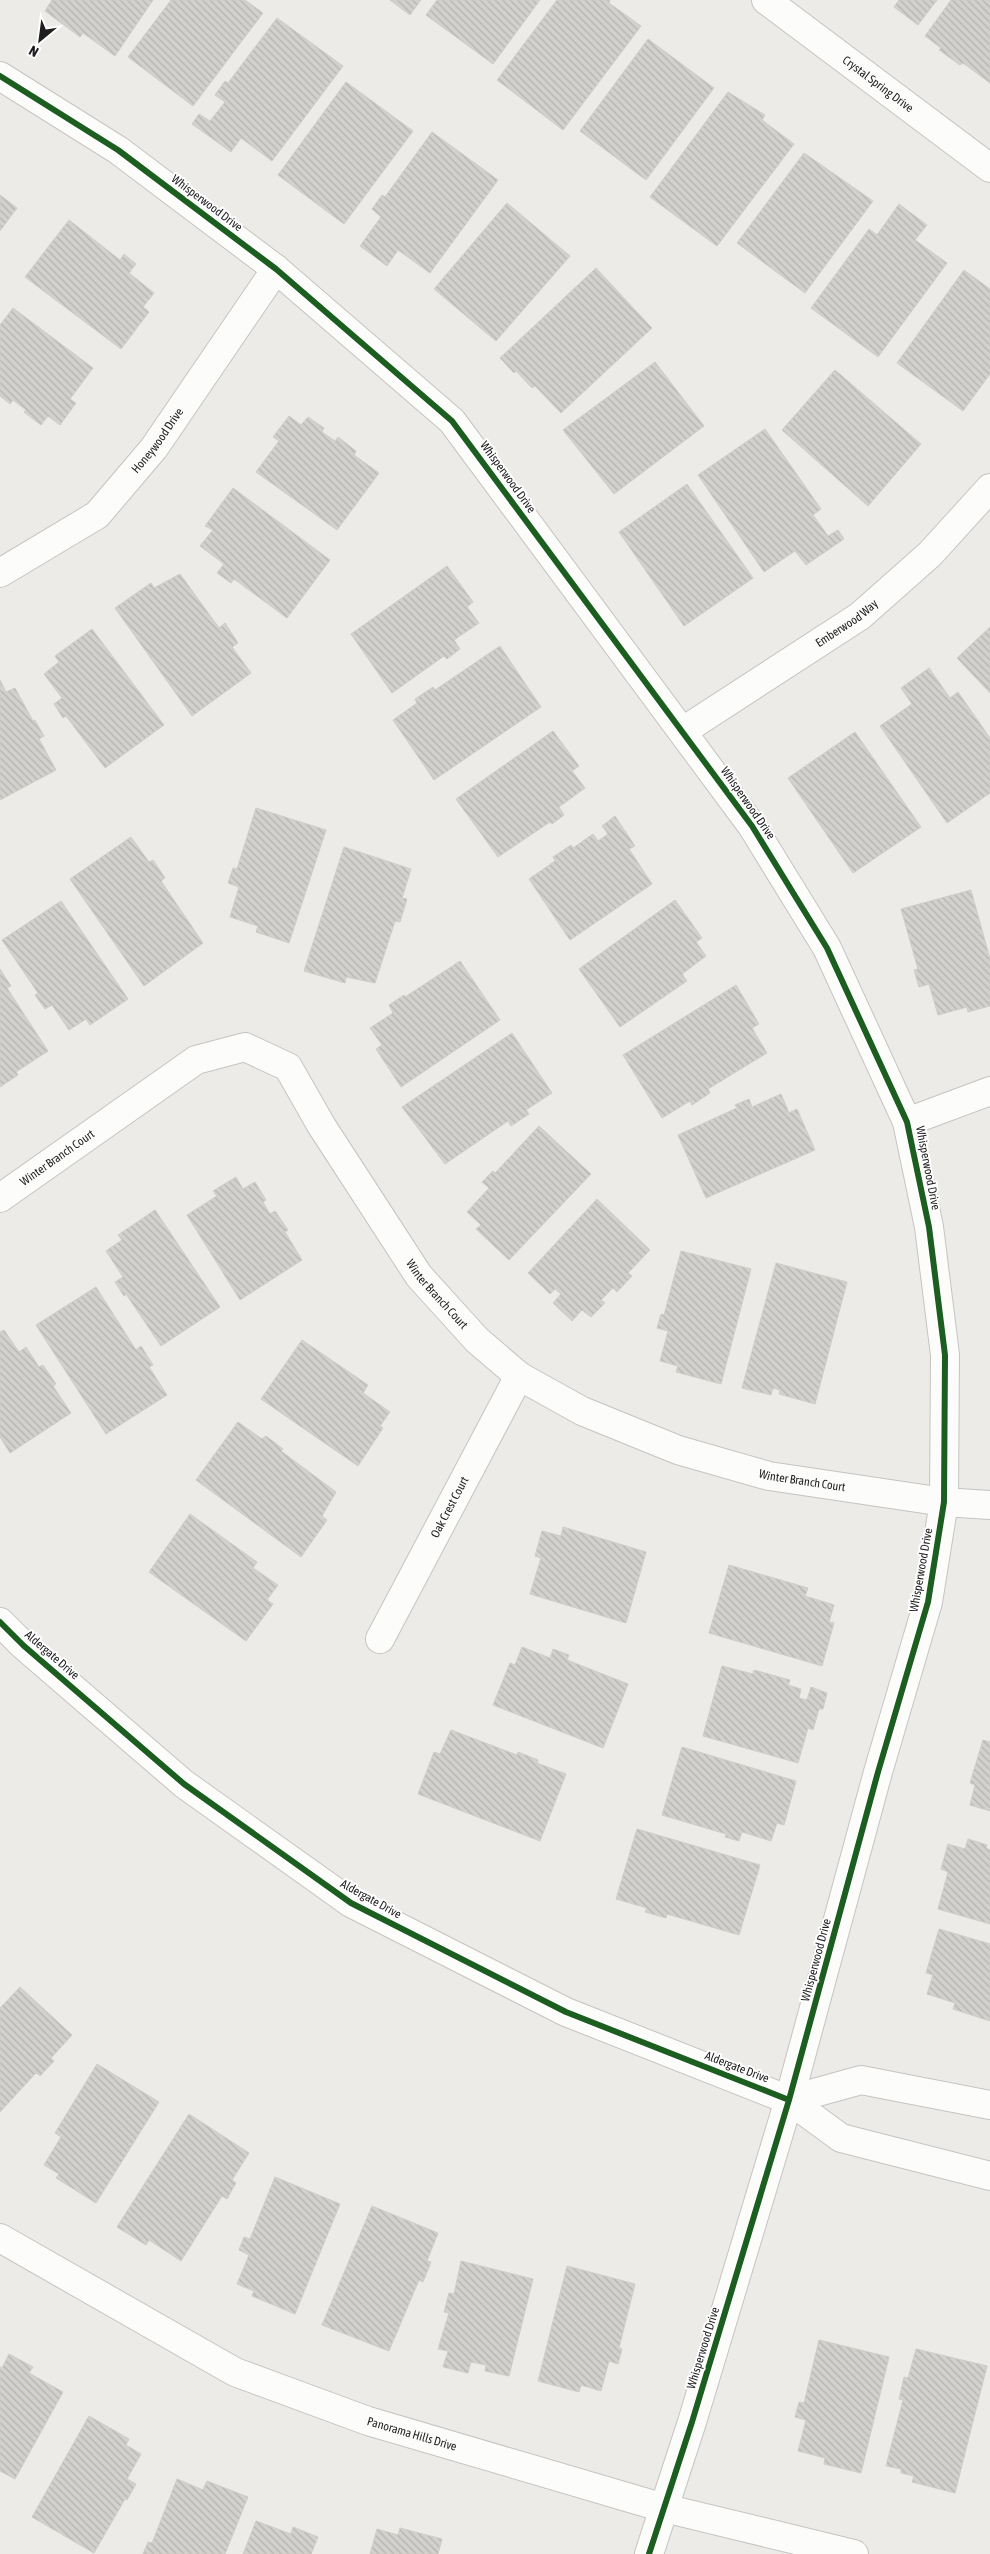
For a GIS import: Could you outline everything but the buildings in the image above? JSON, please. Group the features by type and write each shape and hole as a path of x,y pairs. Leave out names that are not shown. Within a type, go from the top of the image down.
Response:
{"street":[{"name":"Crystal Spring Drive","path":"766,0 990,168"},
{"name":"Whisperwood Drive","path":"0,76 118,150 276,269 452,421 752,826 827,948 908,1122 928,1227 945,1355 944,1502 928,1602 878,1772 789,2100 692,2422 650,2554"},
{"name":"Honeywood Drive","path":"0,573 97,515 154,448 276,269"},
{"name":"Emberwood Way","path":"683,731 860,616 930,554 990,488"},
{"name":"Winter Branch Court","path":"0,1198 196,1060 245,1047 288,1067 321,1125 419,1276 477,1340 519,1376 582,1411 678,1450 769,1476 944,1502 990,1505"},
{"path":"908,1122 990,1091"},
{"name":"Oak Crest Court","path":"380,1639 519,1376"},
{"name":"Aldergate Drive","path":"0,1622 24,1646 184,1784 350,1903 566,2012 789,2100 841,2138 990,2176"},
{"path":"789,2100 861,2080 990,2105"},
{"name":"Panorama Hills Drive","path":"0,2238 235,2372 368,2421 664,2508 854,2554"}],"cycle path":[{"path":"0,76 118,150 276,269 452,421 752,826 827,948 907,1122 929,1227 945,1355 944,1502 928,1602 878,1772 789,2100 692,2422 649,2554"},
{"path":"0,1622 24,1646 184,1784 351,1903 566,2012 789,2100"}]}
